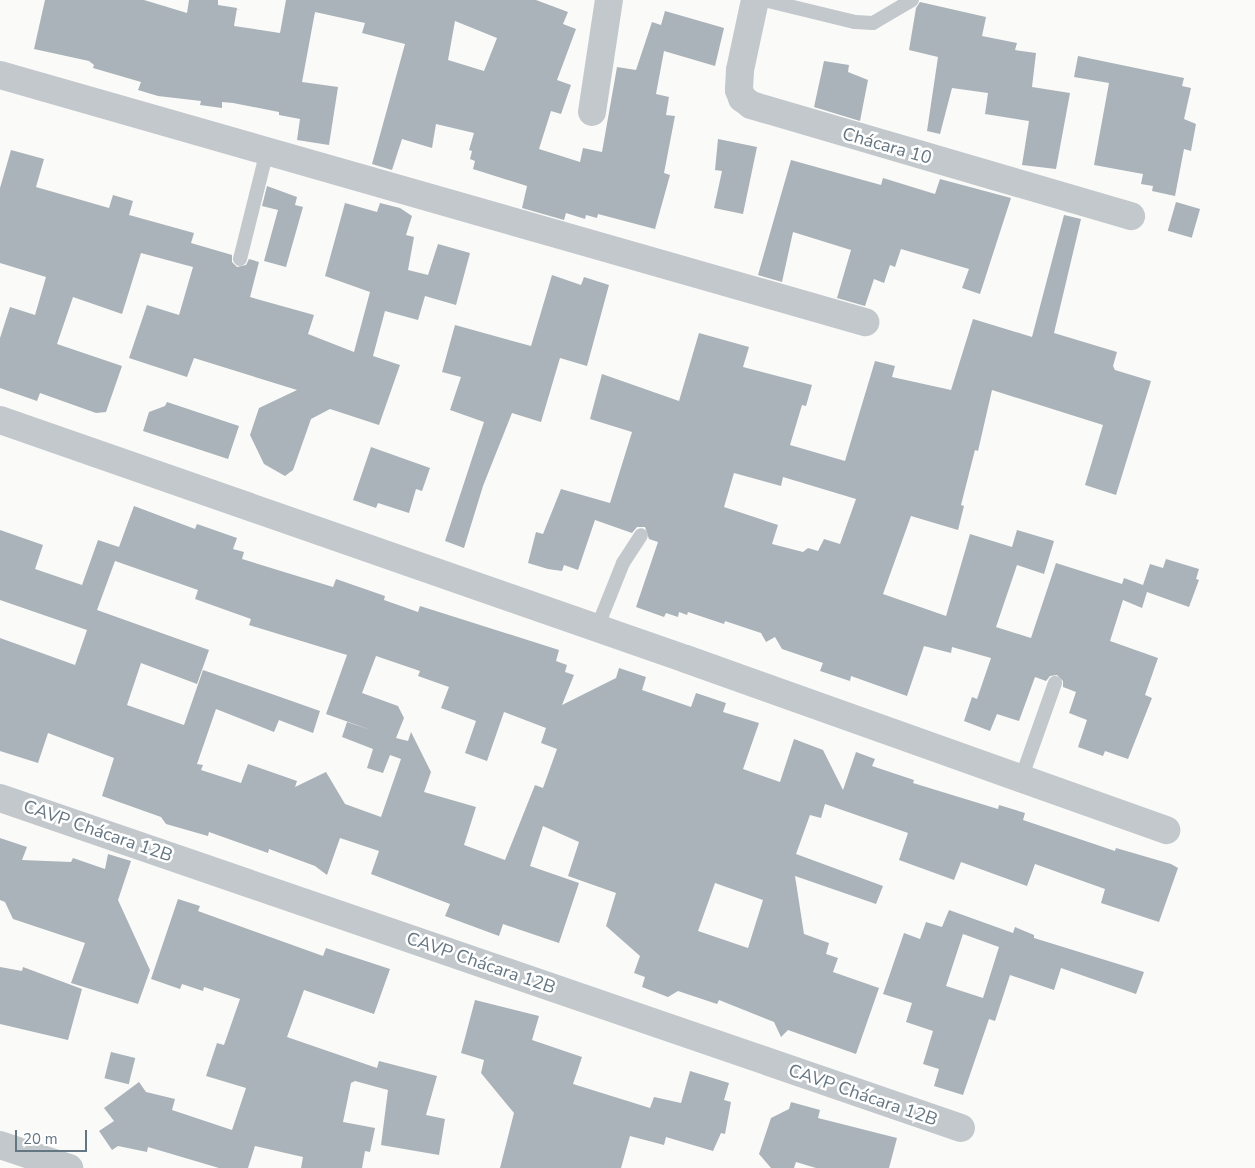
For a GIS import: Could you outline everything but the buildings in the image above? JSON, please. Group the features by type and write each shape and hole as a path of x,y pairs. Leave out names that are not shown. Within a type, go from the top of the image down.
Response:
{"street":[{"path":"592,112 609,0"},
{"name":"Chácara 10","path":"755,0 740,70 739,90 742,98 751,105 1131,216"},
{"path":"0,75 864,322"},
{"path":"0,420 598,628 1166,830"},
{"name":"CAVP Chácara 12B","path":"0,798 961,1128"},
{"path":"0,1145 69,1168"}],"lane":[{"path":"764,0 855,22 873,23 912,0"},
{"path":"240,258 267,150"},
{"path":"598,628 623,563 640,535"},
{"path":"1021,778 1055,683"}]}
